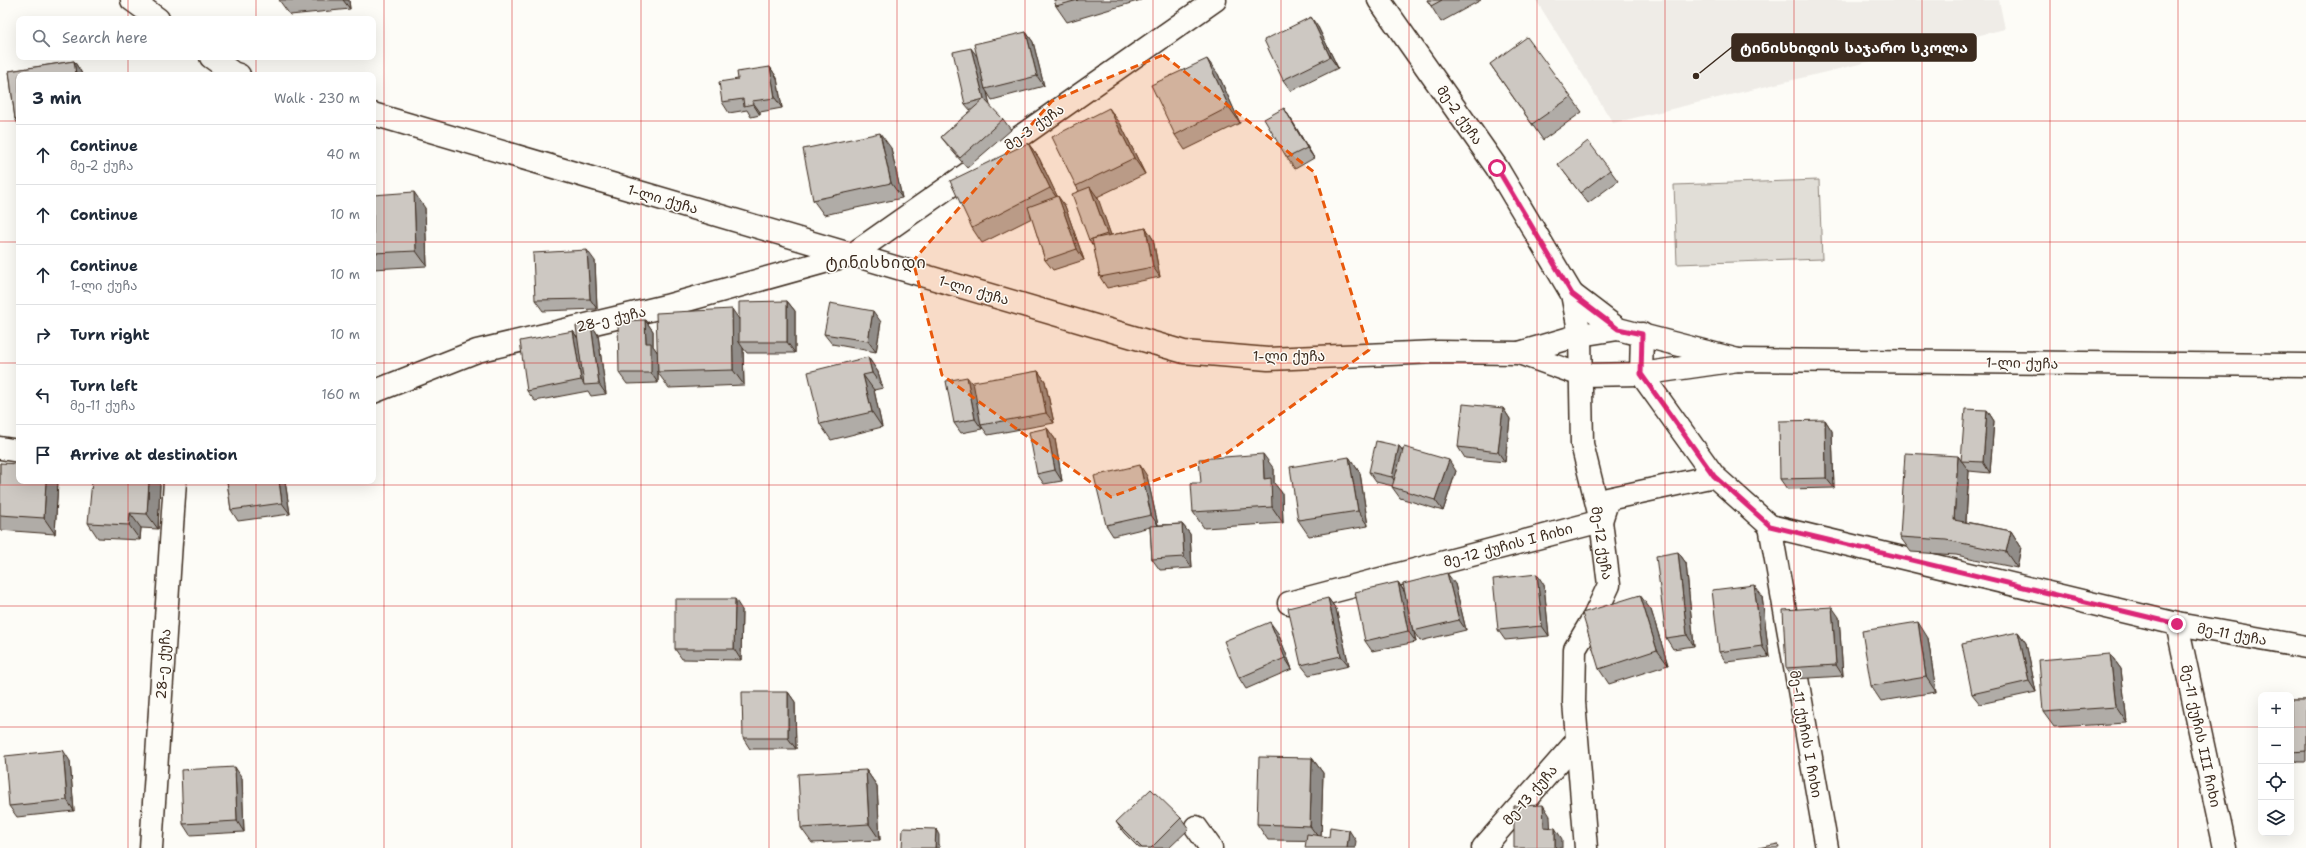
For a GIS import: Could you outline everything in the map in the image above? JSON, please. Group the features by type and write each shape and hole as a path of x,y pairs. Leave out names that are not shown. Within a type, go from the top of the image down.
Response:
{"street":[{"path":"132,0 154,16"},
{"name":"მე-3 ქუჩა","path":"853,254 1215,0"},
{"name":"მე-2 ქუჩა","path":"1379,0 1497,168 1572,294"},
{"path":"215,60 232,72"},
{"name":"1-ლი ქუჩა","path":"376,115 1184,352 1268,358 1438,352 1519,353 1580,335 1618,329 1738,360"},
{"name":"28-ე ქუჩა","path":"376,391 477,351 666,306 853,254"},
{"path":"1572,294 1618,329"},
{"name":"მე-12 ქუჩა","path":"1572,294 1580,335 1582,444 1601,521 1609,586 1594,617 1575,649 1574,702 1576,742 1586,848"},
{"path":"1641,374 1642,334"},
{"name":"1-ლი ქუჩა","path":"1519,353 1581,375 1641,374 1738,360 2306,365"},
{"name":"მე-11 ქუჩა","path":"1641,374 1714,476 1770,526 2177,624 2306,647"},
{"path":"0,448 16,451"},
{"path":"1601,521 1608,499 1714,476"},
{"name":"28-ე ქუჩა","path":"151,848 175,484"},
{"name":"მე-12 ქუჩის I ჩიხი","path":"1289,603 1601,521"},
{"name":"მე-11 ქუჩის I ჩიხი","path":"1770,526 1826,848"},
{"name":"მე-11 ქუჩის III ჩიხი","path":"2177,624 2225,848"},
{"name":"მე-13 ქუჩა","path":"1484,848 1576,742"},
{"path":"1196,827 1211,848"}],"highlighted area":[{"path":"1163,55 1314,172 1369,350 1227,453 1111,497 942,375 913,261 1052,101"}],"shaded area":[{"path":"1536,0 1999,0 2005,29 1613,123"},
{"path":"1819,180 1822,259 1677,264 1674,185"}],"building":[{"path":"1054,0 1078,0 1056,6"},
{"path":"1427,0 1442,0 1431,6"},
{"path":"1311,17 1330,57 1283,80 1264,40"},
{"path":"1026,32 1037,76 985,89 974,44"},
{"path":"1527,37 1571,97 1532,124 1490,64"},
{"path":"971,48 984,99 965,104 953,52"},
{"path":"1207,59 1229,107 1175,135 1151,85"},
{"path":"74,61 76,72 16,72 15,119 9,71"},
{"path":"770,67 775,98 752,101 753,104 744,106 743,99 722,102 719,82 738,79 737,72"},
{"path":"984,99 1003,119 960,158 941,137"},
{"path":"1109,108 1134,158 1076,186 1052,137"},
{"path":"1284,108 1307,148 1287,158 1264,119"},
{"path":"880,133 891,183 813,200 803,149"},
{"path":"1588,141 1610,170 1580,193 1558,164"},
{"path":"1028,143 1050,188 972,228 950,181"},
{"path":"1090,187 1107,234 1089,240 1072,194"},
{"path":"414,192 416,251 376,253 376,195"},
{"path":"1058,196 1077,249 1045,260 1028,207"},
{"path":"1146,228 1153,267 1100,277 1092,239"},
{"path":"587,250 590,299 535,300 533,253"},
{"path":"787,301 787,342 739,342 739,302"},
{"path":"830,303 873,311 868,341 824,334"},
{"path":"732,309 733,370 658,372 656,313"},
{"path":"645,320 646,343 651,343 651,373 619,373 618,321"},
{"path":"591,324 599,384 584,385 576,326"},
{"path":"573,331 581,380 527,391 520,341"},
{"path":"868,357 872,373 863,375 872,412 820,424 808,372"},
{"path":"1038,371 1046,413 981,425 973,382"},
{"path":"967,377 975,419 954,423 946,381"},
{"path":"1463,404 1503,408 1498,452 1458,447"},
{"path":"1965,409 1987,410 1983,462 1961,461"},
{"path":"1825,420 1826,478 1780,479 1779,421"},
{"path":"1047,428 1055,470 1037,474 1029,432"},
{"path":"1376,441 1399,446 1392,477 1369,472"},
{"path":"1404,447 1449,460 1435,500 1392,487"},
{"path":"1905,453 1958,456 1954,520 2011,531 2006,552 1946,540 1900,537"},
{"path":"1263,454 1264,479 1271,478 1272,507 1193,512 1191,483 1201,483 1199,459"},
{"path":"1349,457 1358,511 1298,520 1290,467"},
{"path":"0,463 16,464 16,484 46,484 44,518 0,515"},
{"path":"1140,465 1151,515 1106,525 1094,476"},
{"path":"92,484 149,484 147,514 130,513 129,525 88,523"},
{"path":"227,484 279,484 282,503 231,510"},
{"path":"1182,524 1184,557 1152,559 1150,526"},
{"path":"1678,552 1687,635 1666,638 1656,556"},
{"path":"1447,573 1459,620 1413,631 1403,584"},
{"path":"1537,574 1542,626 1498,630 1493,579"},
{"path":"1398,582 1408,631 1365,641 1355,592"},
{"path":"1754,585 1762,646 1719,652 1712,590"},
{"path":"1640,595 1657,650 1599,669 1582,613"},
{"path":"1328,598 1341,656 1301,665 1288,608"},
{"path":"675,599 735,599 734,649 675,649"},
{"path":"1832,607 1836,665 1786,668 1783,610"},
{"path":"1270,622 1285,658 1239,678 1224,641"},
{"path":"1918,622 1926,677 1871,686 1862,631"},
{"path":"2018,632 2029,681 1972,694 1962,644"},
{"path":"2110,654 2116,707 2043,712 2039,660"},
{"path":"742,692 788,692 788,738 743,738"},
{"path":"2294,700 2306,700 2306,751 2294,752"},
{"path":"63,750 67,800 9,806 5,756"},
{"path":"1259,757 1312,758 1310,826 1257,824"},
{"path":"235,767 237,821 183,824 181,770"},
{"path":"866,770 869,824 801,828 798,774"},
{"path":"1151,789 1181,818 1151,848 1142,848 1116,822"},
{"path":"1543,805 1544,827 1555,828 1555,848 1514,848 1514,806"},
{"path":"1330,827 1349,830 1347,848 1305,848 1307,834 1329,837"},
{"path":"903,828 936,829 935,848 902,848"},
{"path":"1778,844 1779,848 1758,848"}],"place":[{"name":"ტინისხიდის საჯარო სკოლა","path":"1696,76"}],"district":[{"name":"ტინისხიდი","path":"876,262"}],"route":[{"path":"1497,168 1572,294 1618,329 1642,334 1641,374 1714,476 1770,526 2177,624"}]}
